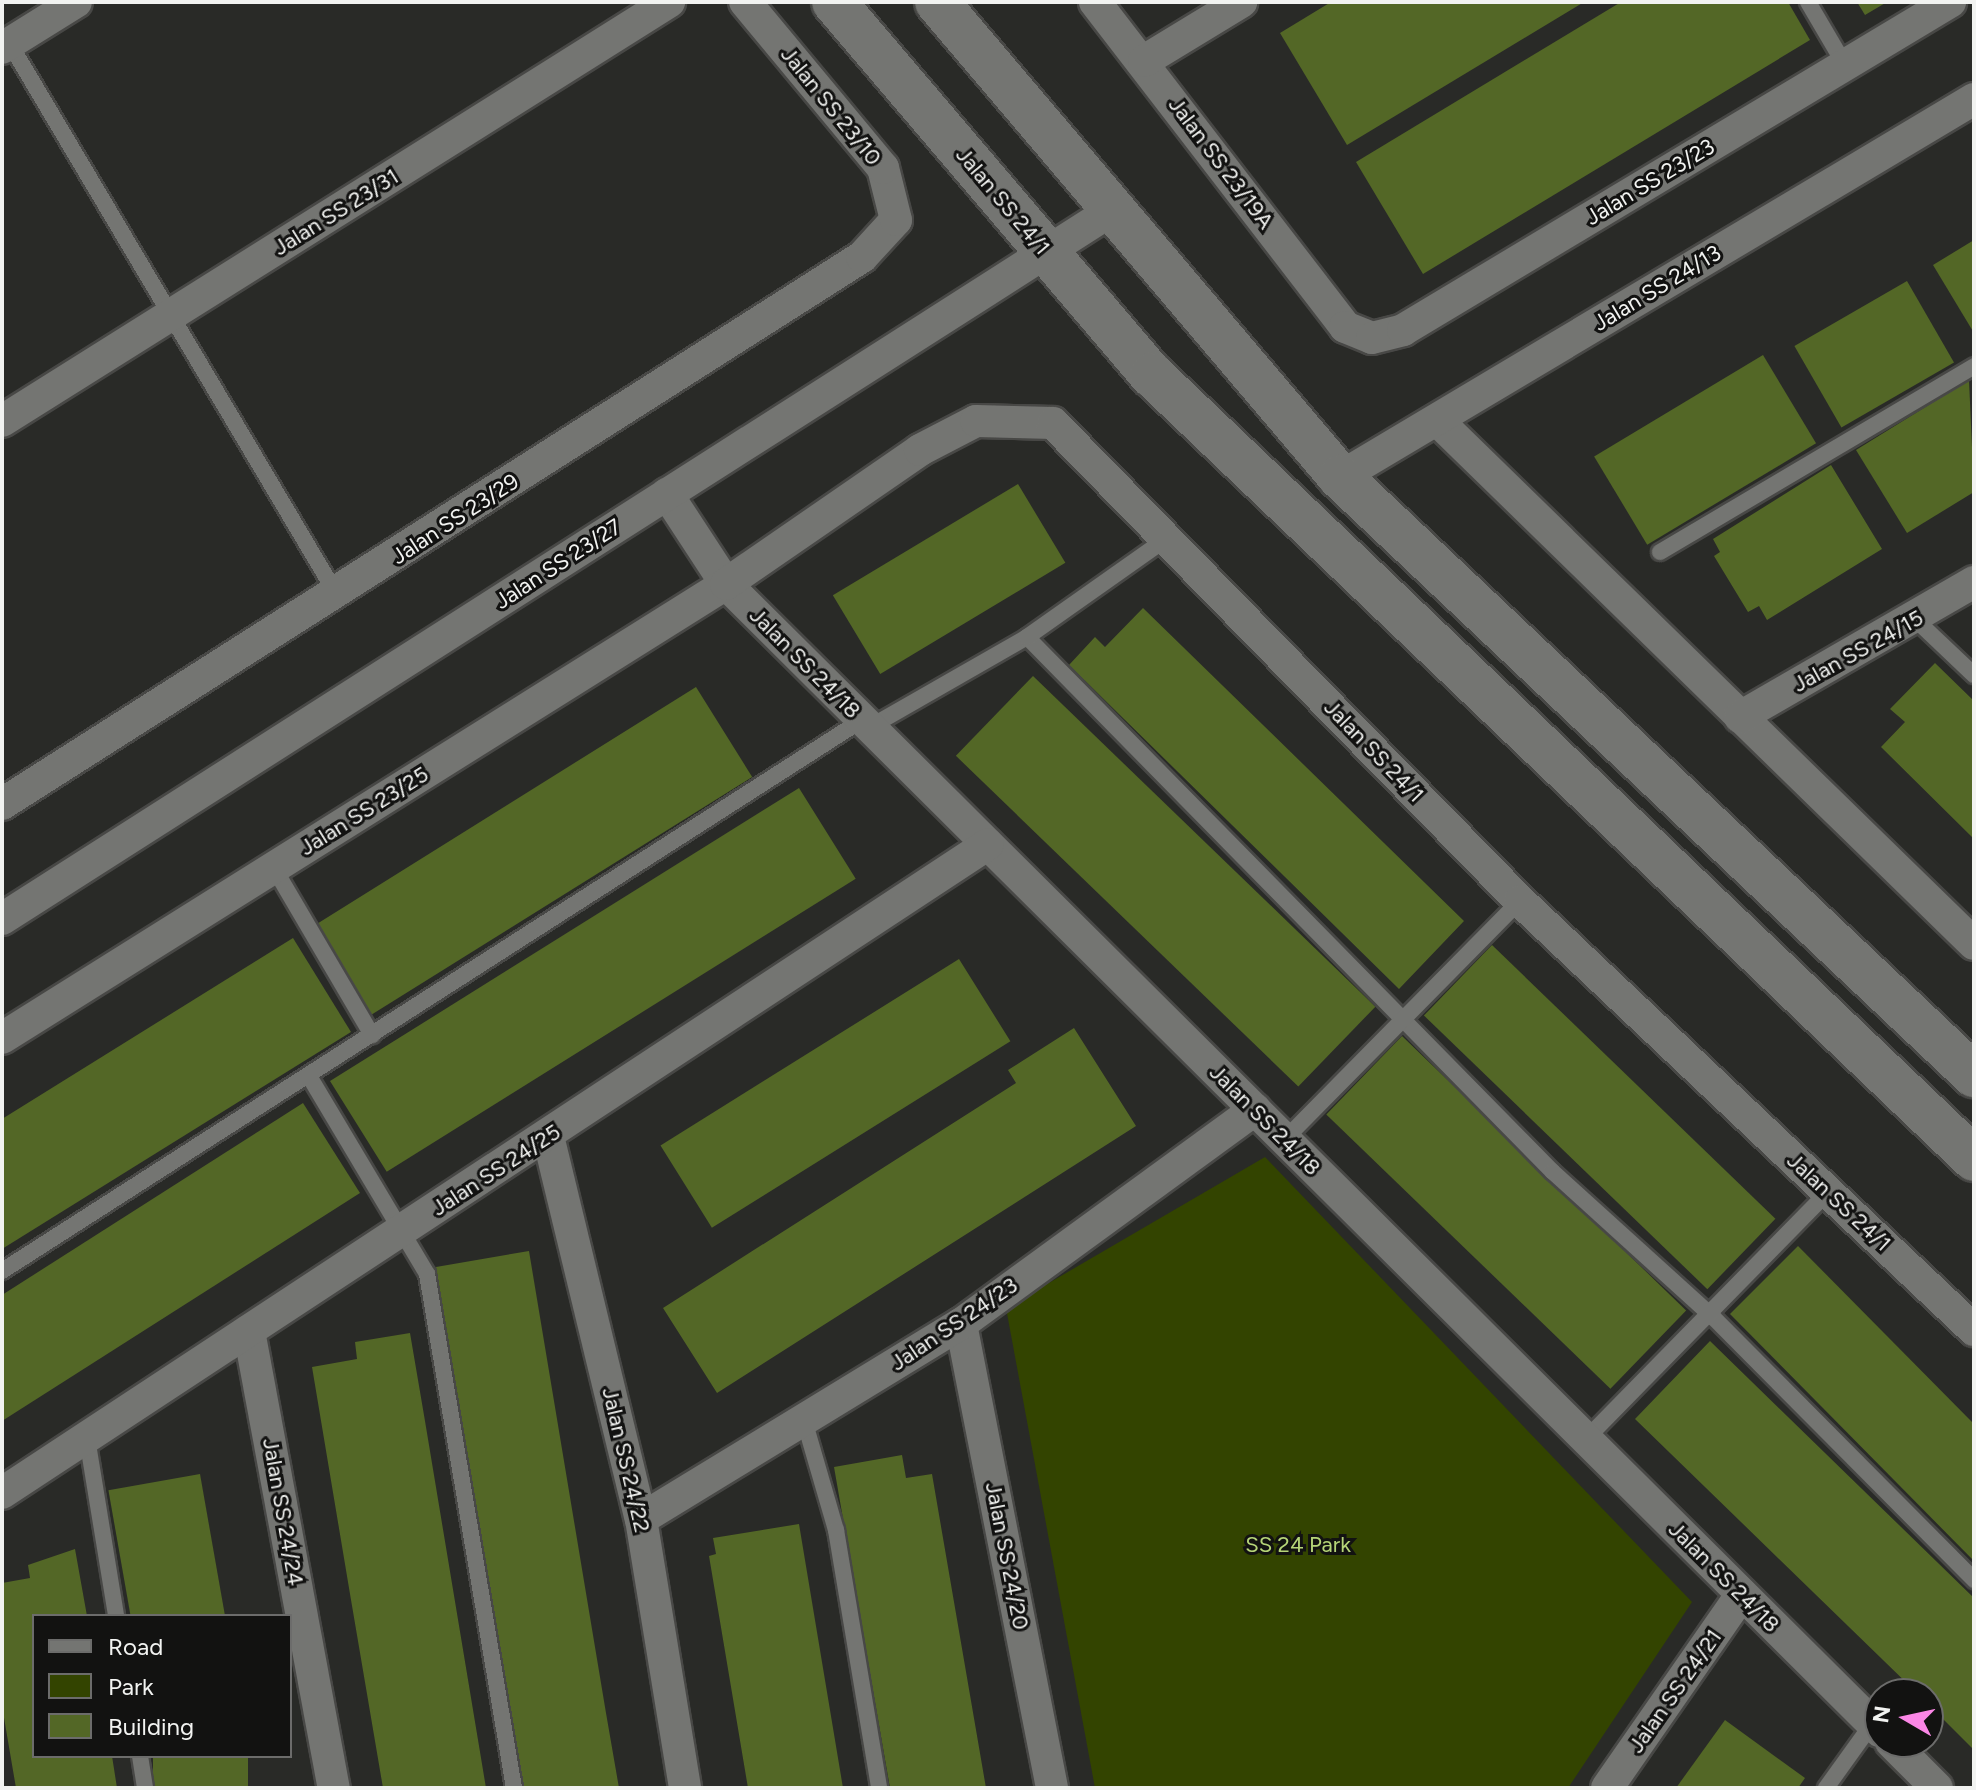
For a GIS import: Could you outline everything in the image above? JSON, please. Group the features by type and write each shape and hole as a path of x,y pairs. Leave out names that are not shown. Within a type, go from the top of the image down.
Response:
{"main road":[{"name":"Jalan SS 24/1","path":"834,2 1152,375 1974,1159"},
{"path":"937,2 1340,477 1974,1075"}],"street":[{"path":"5,41 76,2"},
{"name":"Jalan SS 23/31","path":"2,421 669,2"},
{"name":"Jalan SS 23/10","path":"745,2 883,168 896,220"},
{"name":"Jalan SS 23/19A","path":"1095,2 1144,61 1345,327"},
{"path":"1144,61 1241,2"},
{"name":"Jalan SS 23/23","path":"1345,327 1372,338 1403,330 1950,2"},
{"name":"Jalan SS 24/13","path":"1340,477 1974,99"},
{"name":"Jalan SS 23/27","path":"2,919 1114,209"},
{"name":"Jalan SS 23/29","path":"2,804 337,595 862,257 896,220"},
{"path":"1437,420 1974,944"},
{"name":"Jalan SS 24/1","path":"726,584 920,450 976,421 1053,423 1520,901 1974,1330"},
{"name":"Jalan SS 24/18","path":"667,494 726,584 1864,1715"},
{"name":"Jalan SS 24/15","path":"1740,717 1916,620 1974,582"},
{"name":"Jalan SS 23/25","path":"2,1038 726,584"},
{"name":"Jalan SS 24/25","path":"2,1493 988,844"},
{"name":"Jalan SS 24/23","path":"641,1519 961,1324 1255,1110"},
{"name":"Jalan SS 24/22","path":"548,1136 641,1519 685,1788"},
{"name":"Jalan SS 24/20","path":"961,1324 1052,1788"},
{"name":"Jalan SS 24/24","path":"249,1331 334,1788"},
{"name":"Jalan SS 24/21","path":"1607,1788 1742,1594"},
{"name":"Jalan SS 24/18","path":"1907,1758 1937,1788"}],"lane":[{"path":"1808,2 1845,65"},
{"path":"5,41 337,595"},
{"path":"1660,552 1974,366"},
{"path":"2,1271 866,724 1027,637 1166,539"},
{"path":"1916,620 1974,675"},
{"path":"1027,637 1553,1172 1713,1317 1974,1580"},
{"path":"274,868 372,1035"},
{"path":"1285,1139 1406,1022 1520,901"},
{"path":"309,1076 427,1274 514,1788"},
{"path":"1586,1439 1713,1317 1828,1192"},
{"path":"804,1420 836,1530 879,1788"},
{"path":"87,1438 116,1614"},
{"path":"1826,1788 1864,1749"},
{"path":"140,1758 145,1788"}],"green space":[{"name":"SS 24 Park","path":"1265,1157 1692,1602 1568,1788 1095,1788 1006,1308"}],"building":[{"path":"1331,2 1584,2 1347,145 1280,33"},
{"path":"1621,2 1788,2 1810,40 1423,274 1356,162"},
{"path":"1857,2 1887,2 1865,15"},
{"path":"1974,240 1974,333 1933,265"},
{"path":"1907,281 1954,362 1841,427 1794,346"},
{"path":"1763,355 1816,443 1647,545 1594,456"},
{"path":"1969,380 1974,492 1907,533 1856,450"},
{"path":"1831,465 1882,549 1767,620 1759,606 1748,612 1714,556 1720,552 1713,539"},
{"path":"1018,484 1065,563 880,674 833,595"},
{"path":"1143,608 1464,921 1399,989 1069,665 1095,637 1105,647"},
{"path":"1935,663 1974,701 1974,839 1881,747 1905,722 1890,709"},
{"path":"1033,676 1375,1007 1298,1087 956,756"},
{"path":"696,687 752,777 371,1015 314,925"},
{"path":"799,788 856,879 387,1172 330,1081"},
{"path":"293,938 351,1032 2,1249 2,1119"},
{"path":"1492,945 1775,1219 1707,1289 1424,1015"},
{"path":"959,959 1010,1041 712,1228 660,1146"},
{"path":"1074,1028 1136,1126 717,1393 663,1308 1016,1083 1008,1070"},
{"path":"1402,1036 1686,1310 1610,1389 1326,1114"},
{"path":"303,1103 360,1193 2,1421 2,1295"},
{"path":"1798,1246 1974,1424 1974,1561 1730,1314"},
{"path":"529,1251 619,1788 524,1788 436,1267"},
{"path":"410,1333 486,1788 383,1788 312,1367 357,1359 355,1342"},
{"path":"1710,1341 1974,1598 1972,1748 1944,1720 1944,1678 1902,1678 1635,1419"},
{"path":"902,1455 906,1478 932,1474 986,1788 890,1788 834,1467"},
{"path":"200,1474 225,1614 130,1614 108,1490"},
{"path":"799,1524 843,1788 748,1788 709,1556 716,1554 713,1538"},
{"path":"75,1549 87,1614 32,1614 32,1758 112,1758 117,1788 16,1788 2,1706 2,1583 30,1578 28,1565"},
{"path":"1725,1720 1805,1778 1798,1788 1676,1788"},
{"path":"153,1758 248,1758 248,1788 153,1788"}]}
